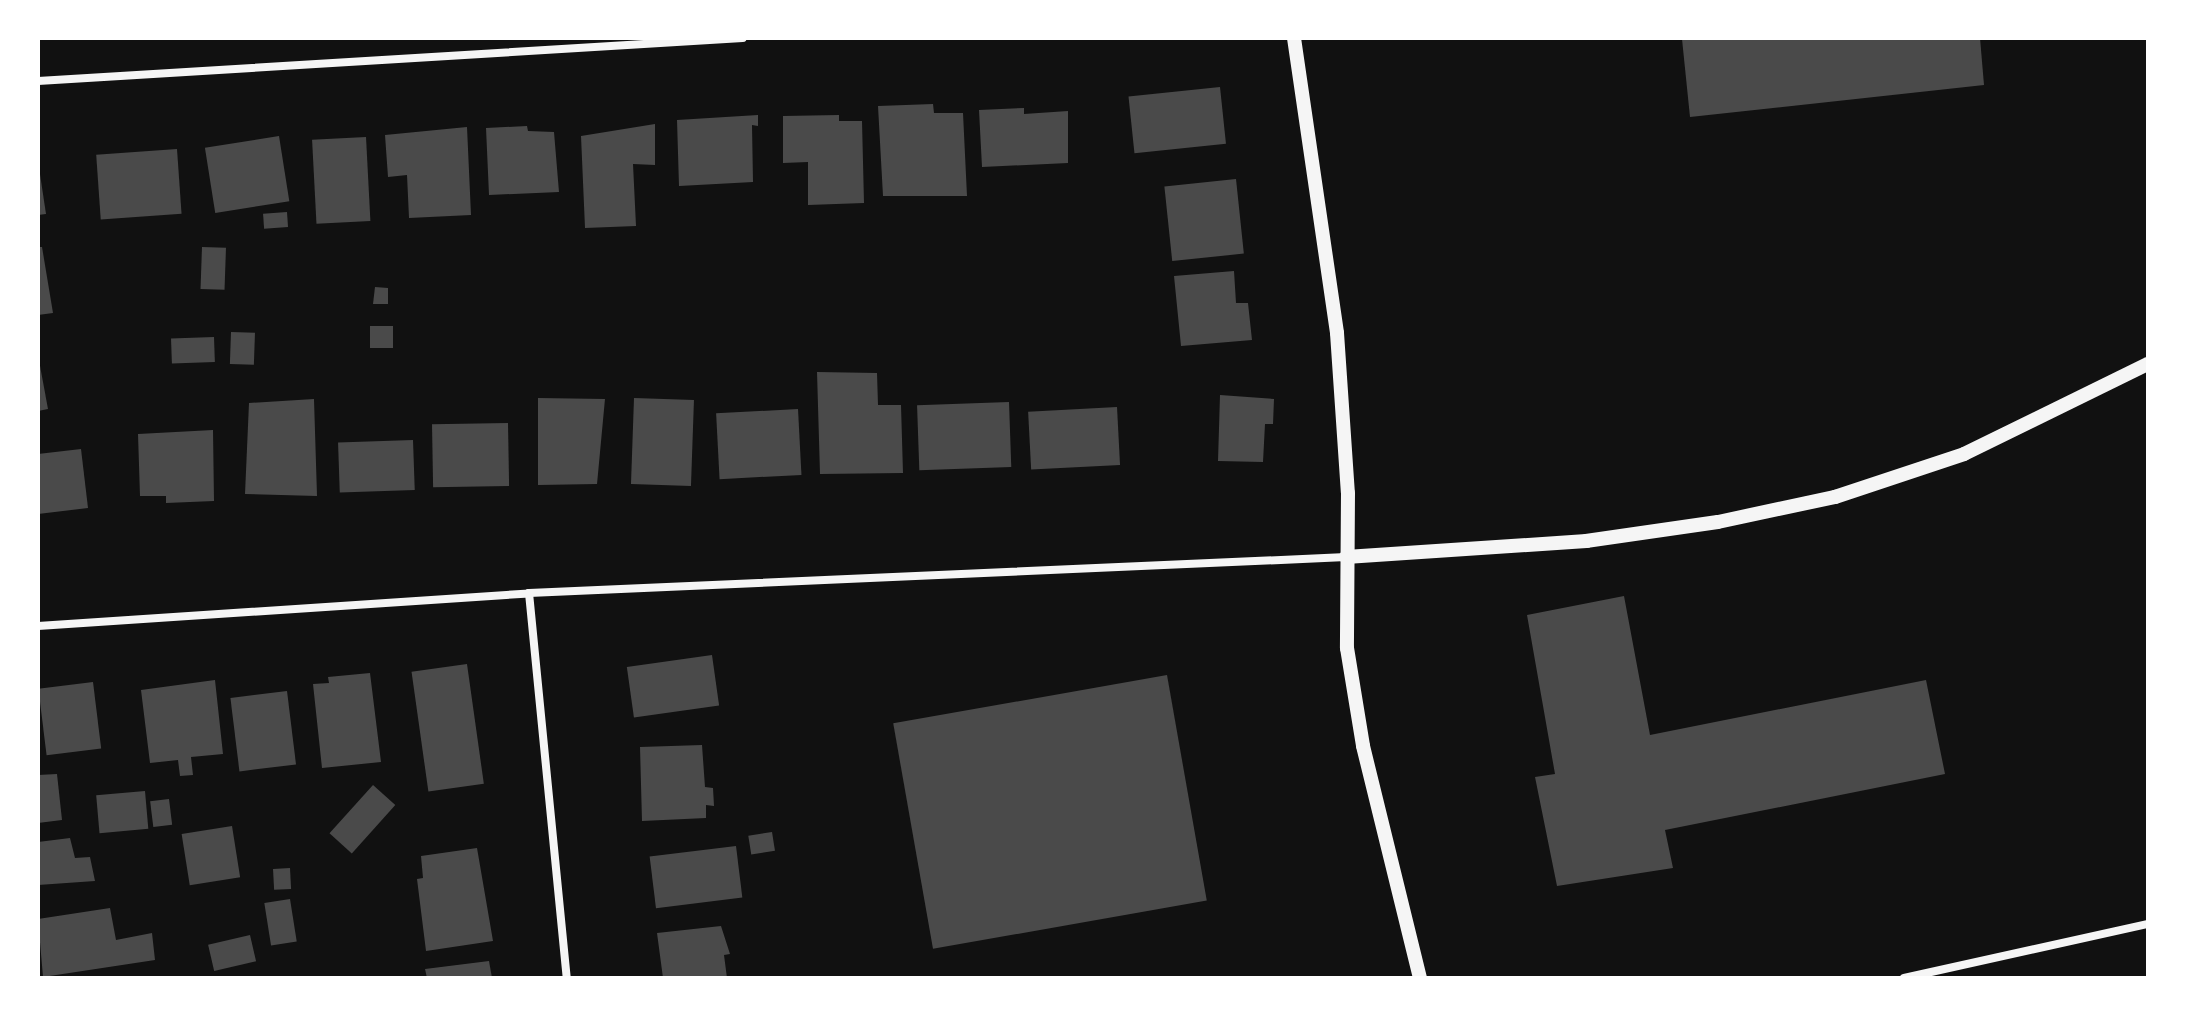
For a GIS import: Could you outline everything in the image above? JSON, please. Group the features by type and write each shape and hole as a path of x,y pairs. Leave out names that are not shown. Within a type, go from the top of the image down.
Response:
{"street":[{"path":"38,81 743,38"},
{"path":"1294,38 1337,333 1348,493 1347,648 1363,746 1420,978"},
{"path":"38,626 529,593 1346,557 1586,541 1718,522 1835,497 1964,454 2148,364"},
{"path":"529,593 567,978"},
{"path":"1904,978 2148,924"}],"building":[{"path":"1980,38 1984,85 1690,117 1682,39"},
{"path":"1220,87 1226,144 1134,153 1129,97"},
{"path":"933,104 934,113 963,113 967,196 883,196 878,106"},
{"path":"1024,108 1024,114 1068,111 1068,163 982,167 979,110"},
{"path":"758,115 758,126 752,125 753,182 679,186 677,120"},
{"path":"839,115 839,121 862,121 864,203 808,205 808,162 783,163 783,116"},
{"path":"655,124 655,165 633,164 636,226 585,228 581,136"},
{"path":"527,126 528,131 554,132 559,192 489,195 486,128"},
{"path":"467,127 471,215 409,218 407,175 388,177 385,135"},
{"path":"279,136 289,201 215,213 205,148"},
{"path":"366,137 370,221 316,224 312,140"},
{"path":"177,149 182,214 101,219 96,155"},
{"path":"38,161 46,214 38,215"},
{"path":"1236,179 1244,254 1172,261 1164,187"},
{"path":"287,212 288,227 264,229 263,214"},
{"path":"38,247 42,247 53,313 38,315"},
{"path":"202,247 226,248 225,290 201,289"},
{"path":"1234,271 1236,303 1248,303 1252,340 1181,346 1174,276"},
{"path":"375,287 388,288 388,304 373,304"},
{"path":"370,326 393,326 393,348 370,348"},
{"path":"231,332 255,333 254,365 230,364"},
{"path":"214,337 215,362 172,363 171,339"},
{"path":"38,355 48,409 38,411"},
{"path":"817,372 877,373 878,405 901,405 903,473 820,474"},
{"path":"1220,395 1274,399 1273,424 1265,424 1263,462 1218,461"},
{"path":"538,398 605,399 597,484 538,485"},
{"path":"634,398 694,400 691,486 631,484"},
{"path":"314,399 317,496 245,494 249,403"},
{"path":"1009,402 1011,467 919,470 917,405"},
{"path":"1117,407 1120,465 1031,470 1028,412"},
{"path":"798,409 801,475 720,479 716,413"},
{"path":"508,423 509,486 433,487 432,424"},
{"path":"213,430 214,501 166,503 166,496 140,496 138,434"},
{"path":"413,440 415,490 340,493 338,443"},
{"path":"81,449 88,508 38,514 38,454"},
{"path":"1624,596 1650,735 1926,680 1945,774 1665,830 1673,868 1557,886 1535,777 1555,774 1527,615"},
{"path":"712,655 719,706 634,717 627,667"},
{"path":"467,664 484,784 428,792 412,672"},
{"path":"370,673 381,762 322,768 313,684 329,683 328,677"},
{"path":"1167,675 1207,901 933,949 893,723"},
{"path":"215,680 223,754 191,757 193,775 180,776 178,760 150,763 141,690"},
{"path":"93,682 101,749 47,755 38,689"},
{"path":"287,691 296,764 239,771 230,698"},
{"path":"702,745 705,787 713,788 714,806 706,805 706,818 642,821 640,747"},
{"path":"57,774 62,820 38,823 38,775"},
{"path":"373,785 395,805 352,853 330,833"},
{"path":"145,791 148,829 99,833 96,795"},
{"path":"169,799 172,825 153,827 150,801"},
{"path":"232,826 240,877 190,885 182,834"},
{"path":"772,832 775,851 751,855 748,836"},
{"path":"70,838 75,858 90,857 95,881 38,885 38,842"},
{"path":"736,846 742,898 656,908 650,857"},
{"path":"477,848 493,941 426,951 417,879 423,878 421,856"},
{"path":"290,868 291,889 274,890 273,869"},
{"path":"290,899 297,941 271,946 264,903"},
{"path":"110,908 116,940 152,933 155,960 43,977 38,919"},
{"path":"721,926 730,954 724,955 727,978 663,978 657,933"},
{"path":"250,935 256,961 214,971 208,945"},
{"path":"489,961 492,978 427,978 425,969"}]}
